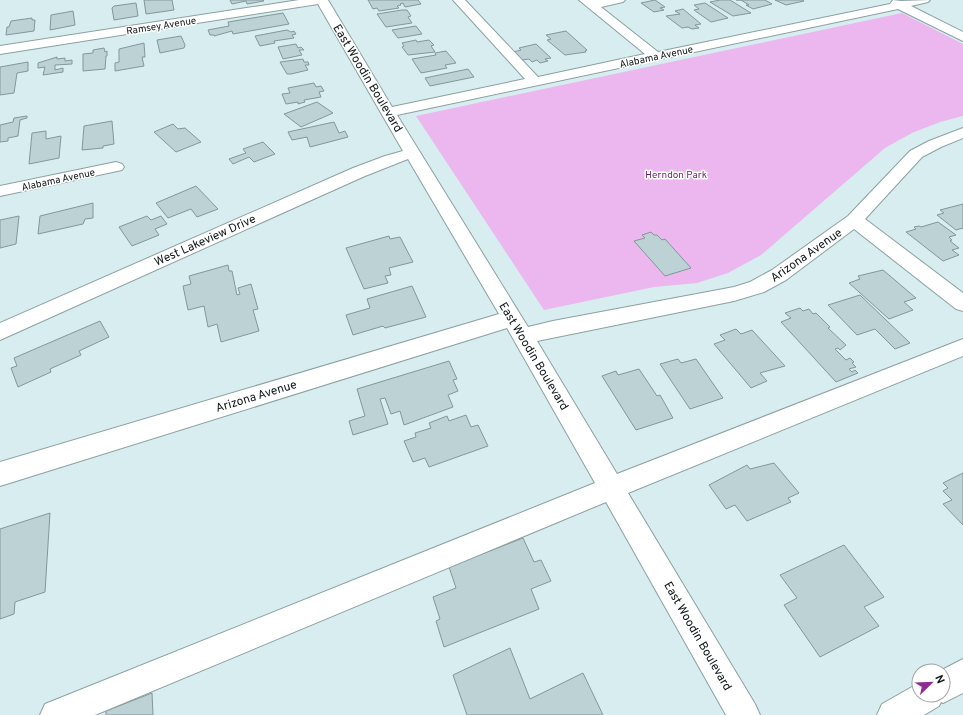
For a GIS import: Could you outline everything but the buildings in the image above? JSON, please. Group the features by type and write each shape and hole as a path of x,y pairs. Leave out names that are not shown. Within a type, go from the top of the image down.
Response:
{"street":[{"name":"Ramsey Avenue","path":"0,50 321,0"},
{"name":"East Woodin Boulevard","path":"321,0 517,328 744,715"},
{"path":"459,0 534,81"},
{"path":"588,2 619,0"},
{"name":"Alabama Avenue","path":"388,112 656,56 894,2 924,0"},
{"path":"588,2 656,56"},
{"path":"894,2 963,37"},
{"name":"Arizona Avenue","path":"0,474 517,328 553,329 734,294 757,287 779,275 854,220 916,154 935,144 963,133"},
{"name":"West Lakeview Drive","path":"0,332 359,172 391,159 412,153"},
{"name":"Alabama Avenue","path":"0,192 116,167"},
{"path":"854,220 963,304"},
{"path":"56,715 611,488 963,347"},
{"path":"951,682 963,675"},
{"path":"893,715 914,703"}],"green space":[{"name":"Herndon Park","path":"902,13 963,44 963,116 940,122 912,133 885,148 761,255 728,273 697,283 654,287 544,310 416,116"}]}
